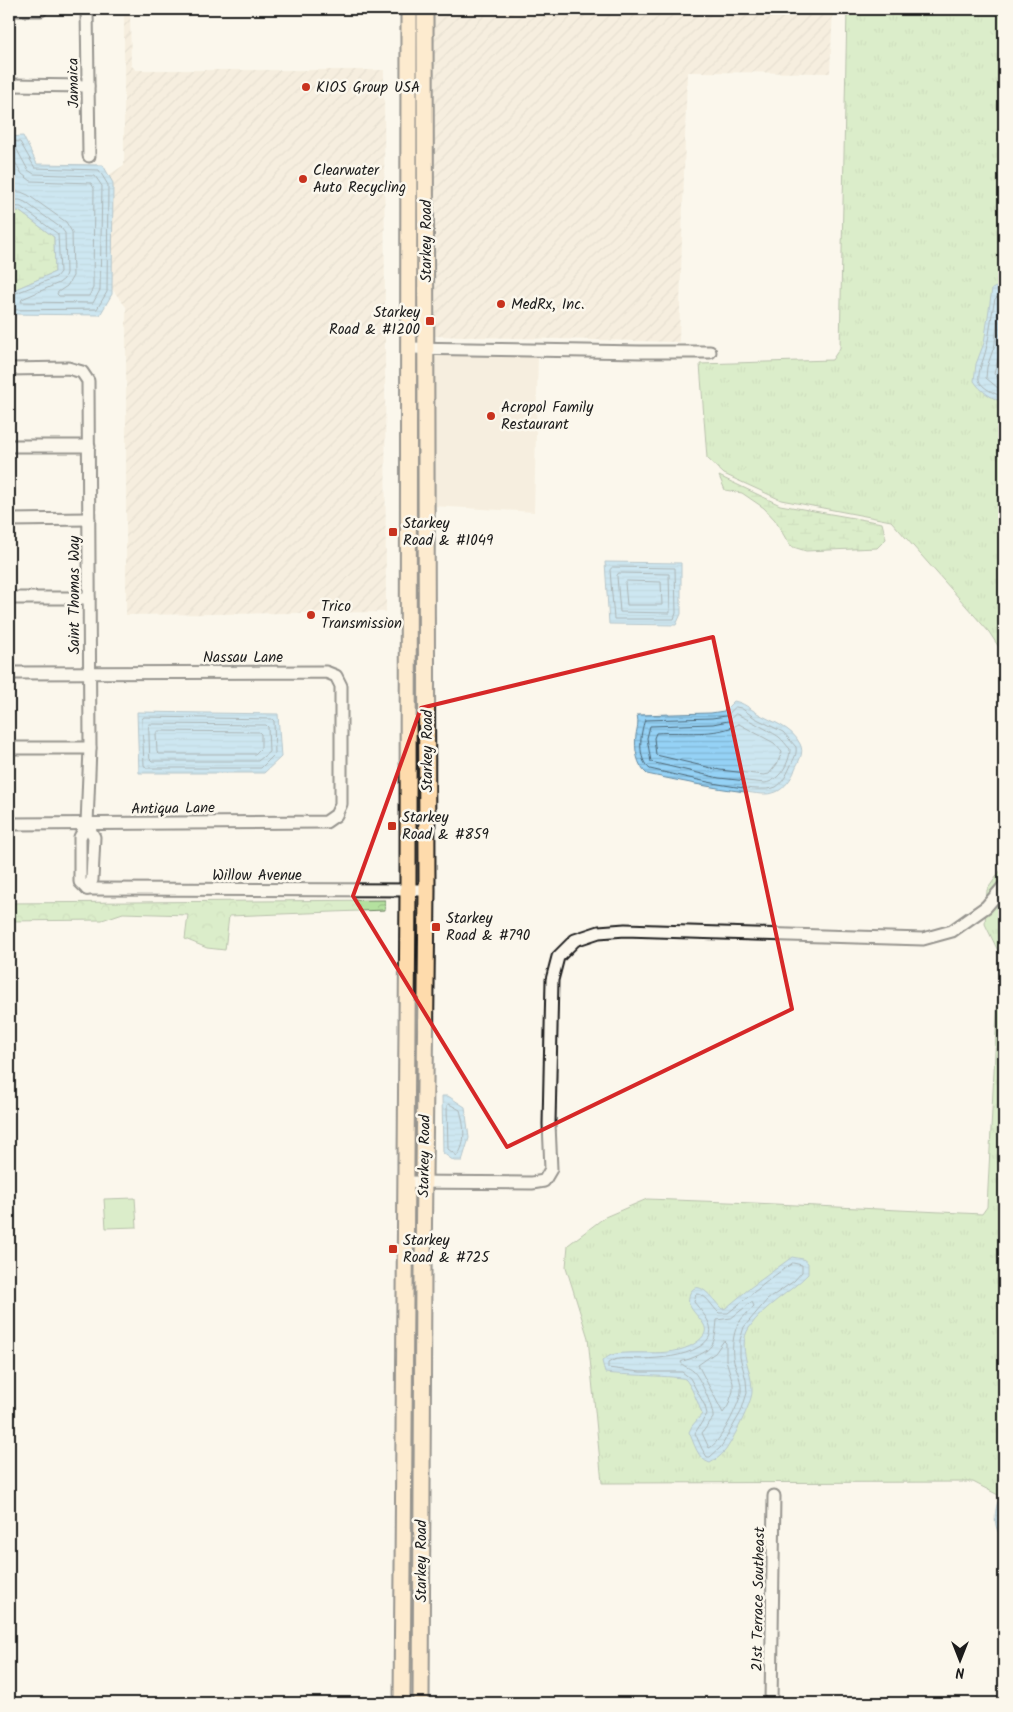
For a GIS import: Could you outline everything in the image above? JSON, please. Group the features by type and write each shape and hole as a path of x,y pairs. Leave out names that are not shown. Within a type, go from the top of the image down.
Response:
{"main road":[{"name":"Starkey Road","path":"402,1703 408,890 409,9"},
{"name":"Starkey Road","path":"421,1703 428,890 425,9"}],"street":[{"name":"Jamaica","path":"87,9 89,156"},
{"path":"9,10 41,10"},
{"path":"9,85 88,86"},
{"path":"408,348 710,352"},
{"name":"Saint Thomas Way","path":"9,369 68,368 82,372 88,381 90,748 87,824 94,837 92,880 87,889"},
{"path":"9,446 89,446"},
{"path":"9,520 89,519"},
{"path":"9,598 89,598"},
{"name":"Nassau Lane","path":"9,673 326,672 336,676 341,686 341,804 336,815"},
{"path":"9,748 90,748"},
{"name":"Antiqua Lane","path":"9,824 326,822 336,815"},
{"path":"406,1182 532,1183 544,1181 551,1169 549,1124 552,980 558,957 576,940 599,932 625,930 923,940 952,932 986,907 1004,886"},
{"name":"Willow Avenue","path":"87,889 428,890"},
{"name":"21st Terrace Southeast","path":"771,1703 774,1496"}],"highlighted area":[{"path":"713,637 792,1009 507,1147 353,896 421,708"}],"shaded area":[{"path":"124,9 130,9 131,65 136,70 384,70 386,612 126,615 126,307 112,289 113,183 109,175 124,165"},
{"path":"430,9 833,9 830,73 687,72 679,342 432,336"},
{"path":"432,354 538,356 534,512 432,506"}],"green space":[{"path":"847,9 1004,9 1004,655 989,632 891,521 781,500 724,474 707,458 700,364 832,360 840,348"},
{"path":"9,211 19,211 54,237 55,272 9,292"},
{"path":"719,476 780,505 882,523 886,539 877,548 806,551 790,546 775,520 764,508 742,493 725,490"},
{"path":"1001,870 1004,870 1004,1498 973,1482 602,1483 588,1338 566,1267 568,1245 605,1217 647,1199 982,1214 987,1207 1000,955 985,924 987,890"},
{"path":"385,900 385,910 229,916 225,950 207,948 185,939 188,915 123,913 102,920 9,921 9,903"},
{"path":"135,1198 137,1227 106,1228 104,1199"}],"water":[{"path":"23,136 37,164 103,165 113,183 112,294 100,315 9,314 9,292 55,272 54,237 19,211 9,211 9,137"},
{"path":"996,287 1004,298 1004,403 987,394 974,381 976,364 984,343 992,289"},
{"path":"605,562 681,563 681,614 676,625 609,624"},
{"path":"734,701 744,704 787,729 800,744 802,751 800,757 792,776 782,788 776,792 764,794 684,782 647,774 644,771 636,751 637,715 711,713 724,711"},
{"path":"137,712 278,714 281,757 264,773 139,773"},
{"path":"442,1096 448,1096 465,1107 469,1138 462,1161 454,1161 443,1153"},
{"path":"792,1257 803,1259 808,1263 808,1274 762,1313 749,1328 745,1336 744,1352 752,1384 749,1404 725,1451 710,1463 699,1455 689,1432 702,1414 685,1379 605,1373 602,1361 615,1354 675,1351 694,1344 705,1333 705,1329 704,1324 689,1304 690,1293 694,1289 702,1289 722,1309 726,1308"},
{"path":"1004,1500 1004,1539 996,1526 995,1516 998,1502"}],"place":[{"name":"KIOS Group USA","path":"306,87"},
{"name":"Clearwater Auto Recycling","path":"303,179"},
{"name":"MedRx, Inc.","path":"501,304"},
{"name":"Starkey Road & #1200","path":"430,321"},
{"name":"Acropol Family Restaurant","path":"491,416"},
{"name":"Starkey Road & #1049","path":"393,532"},
{"name":"Trico Transmission","path":"311,615"},
{"name":"Starkey Road & #859","path":"392,826"},
{"name":"Starkey Road & #790","path":"436,927"},
{"name":"Starkey Road & #725","path":"393,1249"}]}
